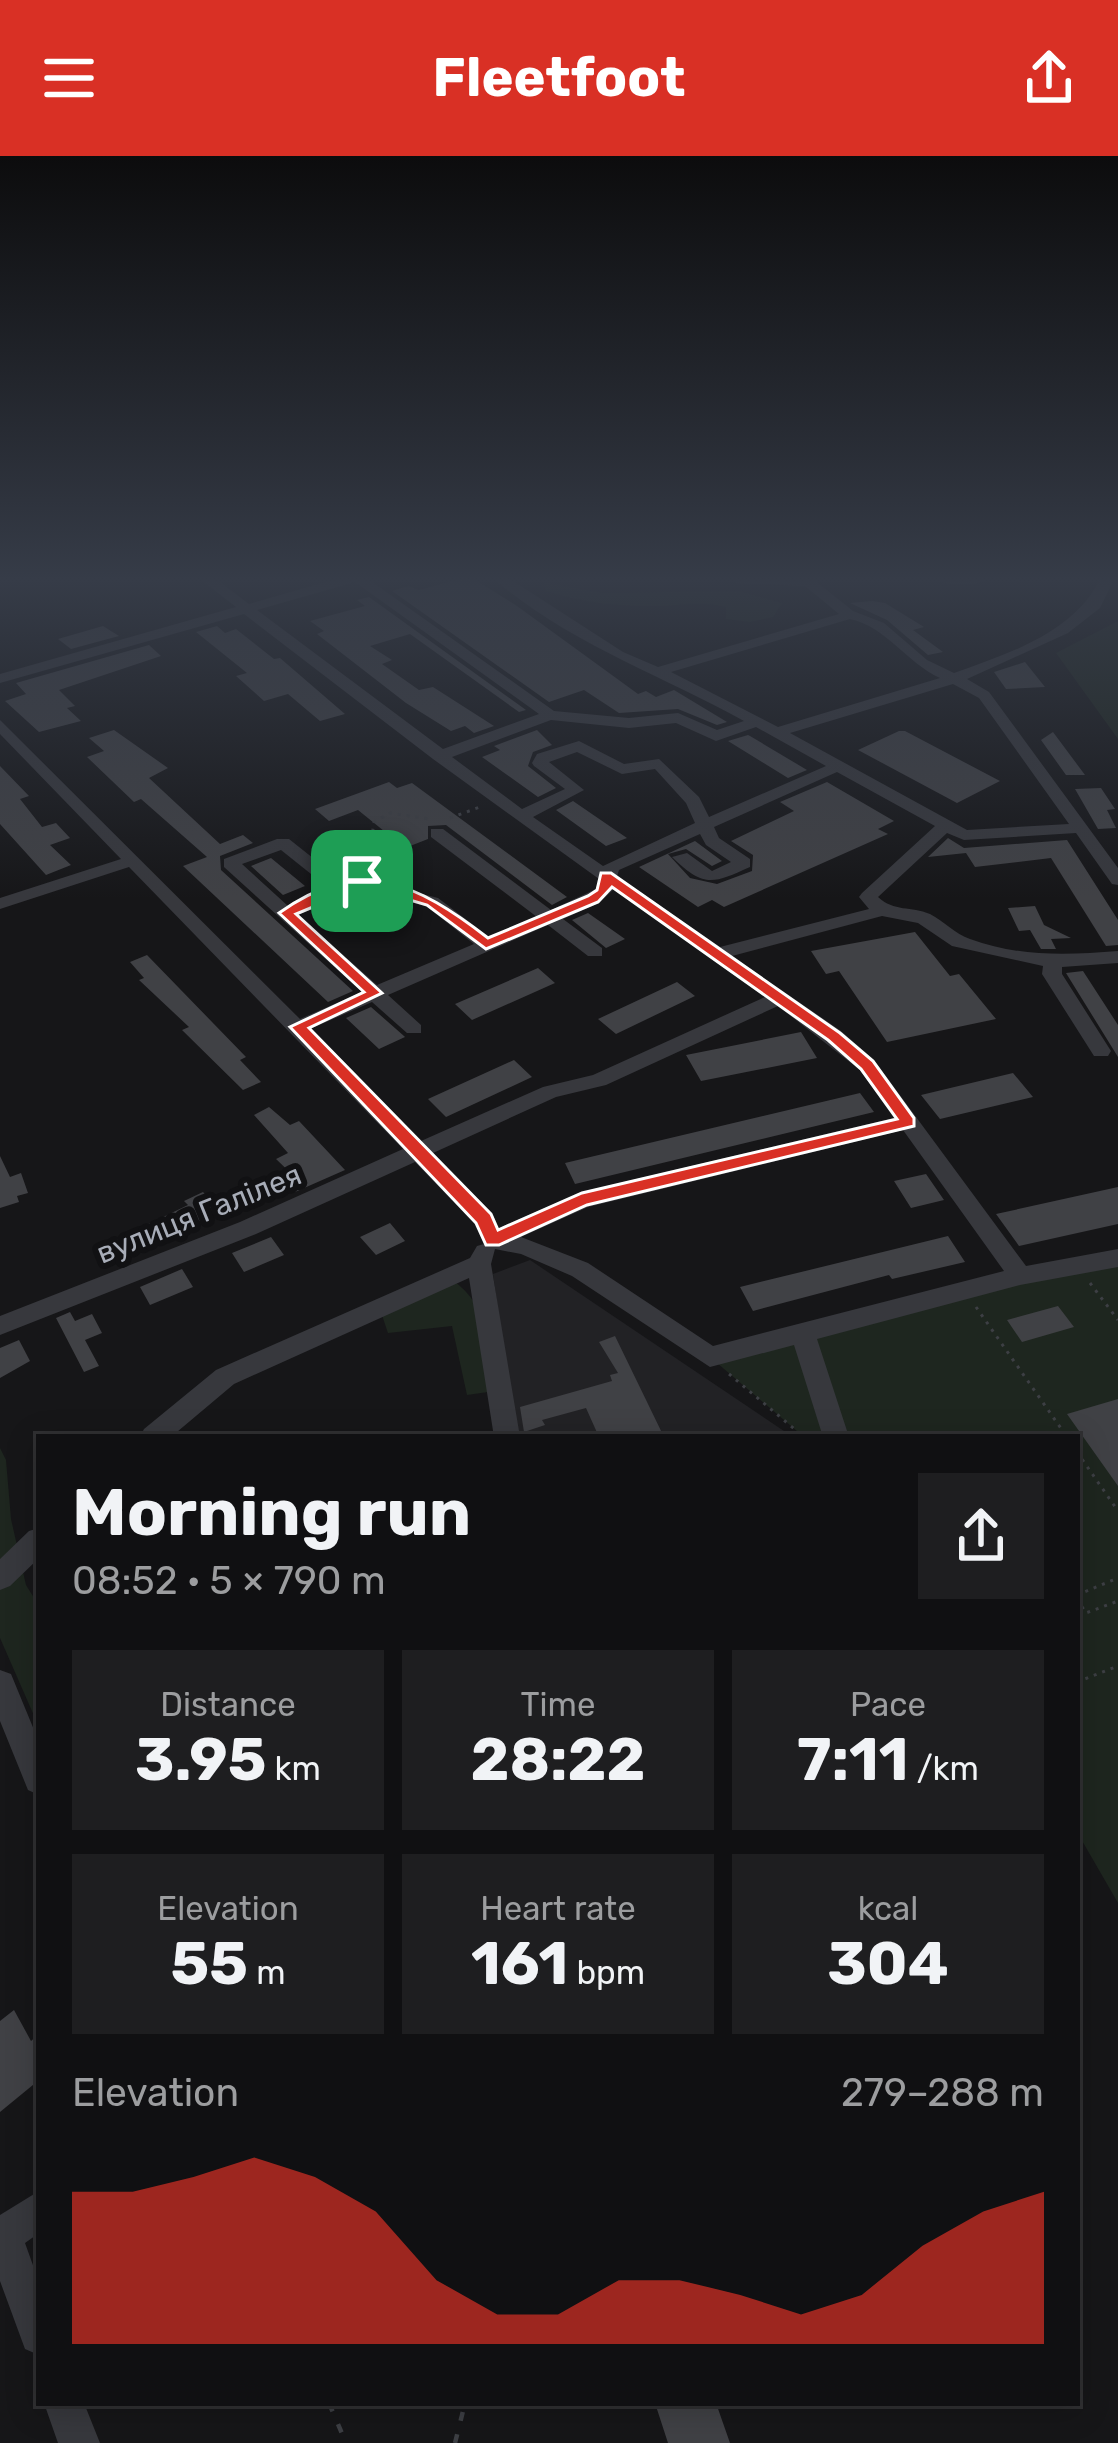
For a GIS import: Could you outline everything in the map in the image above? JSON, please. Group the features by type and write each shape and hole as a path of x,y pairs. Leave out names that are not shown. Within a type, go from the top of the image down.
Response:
{"street":[{"path":"347,686 867,1065 1020,1276"},
{"path":"508,686 550,715"},
{"path":"685,686 758,721 943,827 975,836 1082,828"},
{"path":"777,732 933,686"},
{"path":"970,686 984,695 1082,828 1109,852 1118,880"},
{"path":"439,756 550,715 629,723 679,718 716,736 758,721"},
{"path":"0,725 484,1219 493,1240"},
{"path":"521,816 574,793 576,787 539,761 579,746 622,769 659,764 679,781 712,841 744,862 711,878 681,857"},
{"path":"298,1027 604,892 611,867 838,766"},
{"path":"881,911 868,897 943,827"},
{"path":"437,832 595,952"},
{"path":"413,1029 230,863 283,843 322,874 432,902 486,944"},
{"path":"0,904 131,861"},
{"path":"286,913 362,881"},
{"path":"716,954 881,911 935,922 959,942 1053,962 1118,957"},
{"path":"1053,962 1052,974 1100,1052"},
{"name":"вулиця Галілея","path":"0,1327 420,1154 550,1092 599,1080 779,998"},
{"path":"157,1434 225,1377 479,1264 493,1240 582,1200 908,1122"},
{"path":"493,1240 523,1244 570,1264 710,1357 1020,1276 1118,1258"},
{"path":"479,1264 507,1434"},
{"path":"803,1333 835,1434"},
{"path":"0,1577 36,1543"},
{"path":"0,1684 12,1748 36,1776"},
{"path":"36,2212 1,2237 36,2327"},
{"path":"65,2406 79,2443"}],"path":[{"path":"362,881 386,870 369,858 374,822 390,813 433,820 455,818 499,800"},
{"path":"1077,1265 1118,1320"},
{"path":"964,1291 1065,1434"},
{"path":"710,1357 800,1434"},
{"path":"1080,1456 1118,1510"},
{"path":"1080,1596 1118,1578"},
{"path":"1080,1602 1086,1613 1118,1601"},
{"path":"1080,1681 1118,1666"},
{"path":"330,2406 346,2443"},
{"path":"455,2443 464,2406"}],"shaded area":[{"path":"1080,686 1118,686 1118,739"},
{"path":"1118,1258 1118,1903 1080,1837 1080,1434 800,1434 710,1357"},
{"path":"530,1260 789,1434 516,1434 493,1274"},
{"path":"452,1280 481,1315 495,1391 467,1395 452,1326 388,1333 381,1312"},
{"path":"0,1448 6,1460 11,1519 26,1585 36,1601 36,1720 0,1638"}],"building":[{"path":"18,686 72,686 59,690 75,706 67,708 81,721 39,732 5,701 26,694"},
{"path":"247,686 312,686 345,714 320,721 288,694 264,701"},
{"path":"384,686 433,687 494,726 474,733 465,726 451,731"},
{"path":"482,686 492,686 526,710 519,712"},
{"path":"526,686 627,686 638,694 646,691 656,697 674,690 727,722 717,725 678,709 619,713 584,690 549,702"},
{"path":"1004,686 1045,687 1006,689"},
{"path":"114,730 168,768 149,778 220,844 243,835 253,843 220,856 221,870 353,991 328,1002 183,866 207,857 141,799 134,802 87,757 104,751 89,738"},
{"path":"537,730 552,745 533,752 528,766 556,788 538,797 482,757 500,750 494,746"},
{"path":"899,731 1000,781 957,803 858,750"},
{"path":"1053,732 1085,775 1066,775 1041,740"},
{"path":"748,735 807,770 788,778 728,741"},
{"path":"0,766 29,796 20,799 42,827 56,823 70,838 50,845 71,865 46,875 0,824"},
{"path":"389,782 397,788 412,783 567,897 552,905 446,825 428,826 428,839 405,848 358,810 329,821 315,809"},
{"path":"827,782 894,821 878,829 888,834 724,907 712,900 698,907 639,867 695,841 722,861 712,866 686,849 668,854 690,878 717,884 752,871 753,855 731,841 794,811 780,802"},
{"path":"1101,788 1115,809 1107,810 1116,828 1098,829 1075,789"},
{"path":"573,801 627,838 606,846 556,810"},
{"path":"948,838 964,848 1067,840 1118,920 1118,945 1106,946 1051,858 975,867 966,853 928,857"},
{"path":"271,858 305,886 283,895 251,866"},
{"path":"1035,906 1044,925 1071,938 1051,939 1056,949 1041,949 1030,930 1019,931 1008,908"},
{"path":"588,913 625,939 606,948 572,920"},
{"path":"915,932 950,976 959,974 996,1019 887,1042 839,971 826,974 811,951"},
{"path":"147,955 246,1057 240,1060 261,1082 243,1090 182,1030 189,1027 139,980 144,978 130,962"},
{"path":"538,968 555,983 472,1020 455,1004"},
{"path":"1083,971 1118,1025 1118,1057 1066,973"},
{"path":"677,982 695,996 616,1034 598,1019"},
{"path":"371,1007 405,1037 379,1049 346,1018"},
{"path":"801,1032 817,1058 701,1081 686,1055"},
{"path":"514,1060 532,1077 446,1117 428,1099"},
{"path":"1013,1073 1033,1097 940,1119 921,1095"},
{"path":"860,1093 874,1112 575,1184 565,1163"},
{"path":"269,1107 290,1125 299,1121 345,1170 295,1192 291,1187 301,1183 276,1159 288,1153 254,1115"},
{"path":"0,1156 10,1177 21,1173 28,1193 17,1196 19,1202 0,1208"},
{"path":"926,1174 944,1200 911,1208 894,1181"},
{"path":"1118,1187 1118,1224 1019,1246 996,1214"},
{"path":"203,1192 215,1205 207,1209 211,1215 118,1260 107,1244 188,1205 184,1201"},
{"path":"390,1223 405,1241 376,1255 360,1237"},
{"path":"948,1236 965,1262 892,1279 889,1275 753,1311 740,1287"},
{"path":"271,1237 284,1255 244,1272 232,1253"},
{"path":"182,1269 193,1287 150,1305 140,1287"},
{"path":"1058,1306 1074,1327 1022,1342 1007,1320"},
{"path":"70,1312 75,1321 92,1314 102,1333 85,1340 99,1366 84,1372 56,1318"},
{"path":"615,1336 663,1434 598,1434 586,1408 542,1420 545,1425 524,1432 520,1407 612,1381 610,1375 618,1373 599,1342"},
{"path":"19,1340 30,1361 0,1378 0,1348"},
{"path":"1118,1399 1118,1486 1067,1414"},
{"path":"14,2010 31,2041 36,2037 36,2082 0,2112 0,2021"},
{"path":"656,2406 717,2406 730,2443 668,2443"}],"route":[{"path":"606,876 834,1036 867,1065 908,1122 582,1200 493,1240 484,1219 298,1027 374,993 286,913 362,881 432,902 486,944 593,899 604,892 606,876"}]}
